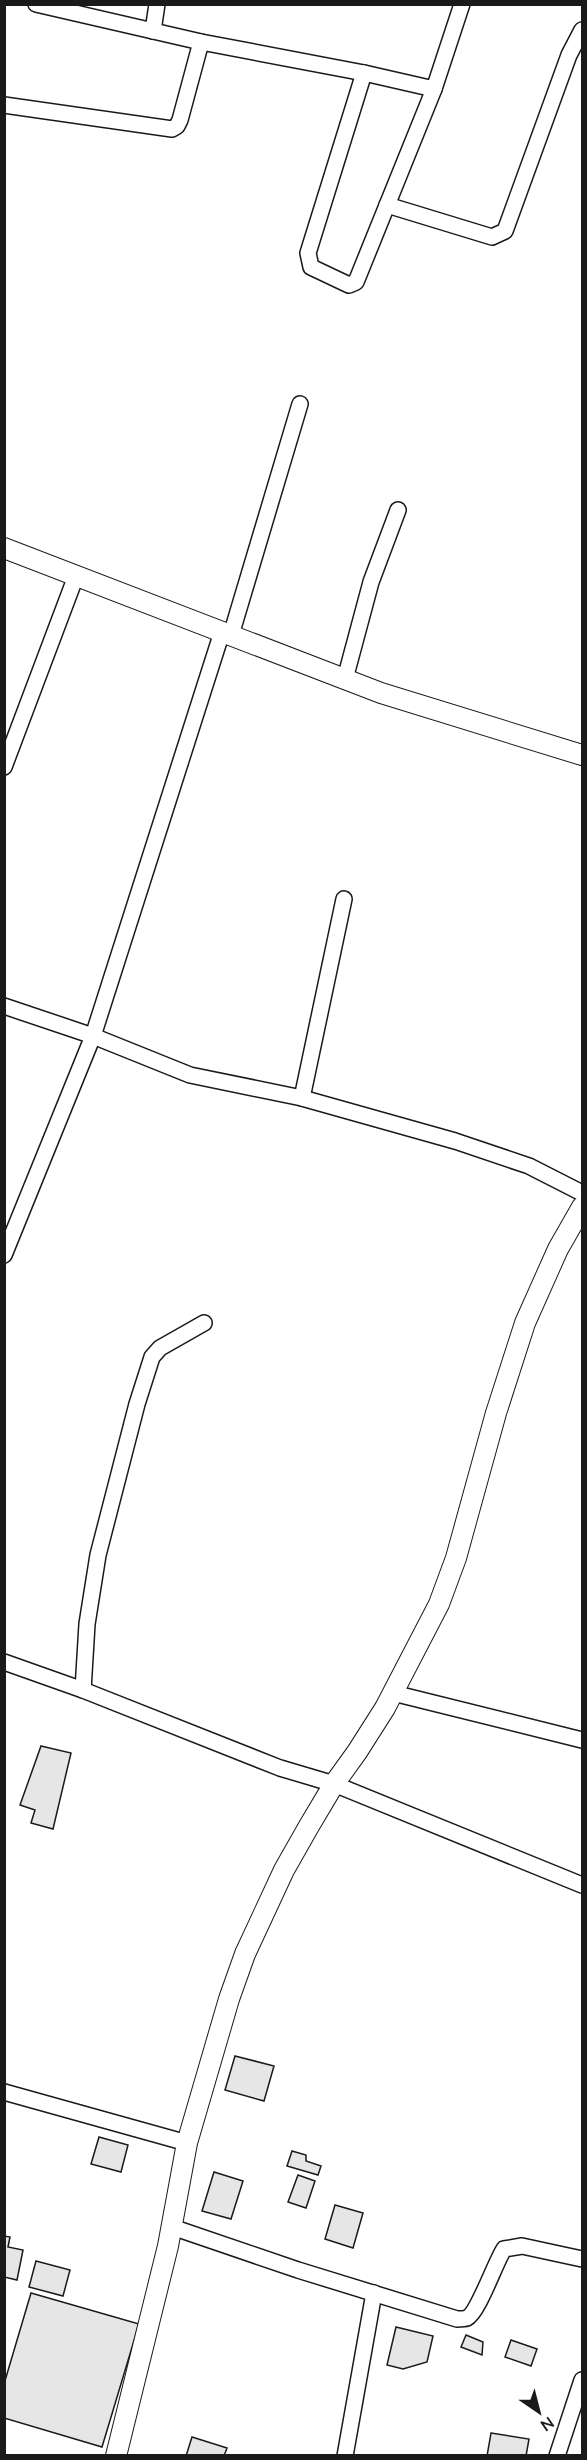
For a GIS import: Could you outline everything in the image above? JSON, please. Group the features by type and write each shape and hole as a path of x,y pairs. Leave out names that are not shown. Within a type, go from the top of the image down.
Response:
{"street":[{"path":"36,4 201,42 364,73 434,89"},
{"path":"153,31 157,4"},
{"path":"364,73 308,253 311,267 349,285 356,282 434,89 462,4"},
{"path":"387,205 492,237 505,231 569,55 582,30"},
{"path":"4,105 172,129 180,120 201,42"},
{"path":"4,1255 93,1036 300,404"},
{"path":"345,679 371,582 398,510"},
{"path":"4,548 381,693 582,755"},
{"path":"4,767 75,576"},
{"path":"302,1098 344,899"},
{"path":"4,1006 93,1036 190,1075 302,1098 455,1141 529,1166 582,1193"},
{"path":"116,2456 151,2320 172,2227 187,2144 229,1999 245,1954 284,1870 334,1784 357,1752 393,1693 440,1604 525,1323 558,1249 582,1207"},
{"path":"83,1690 87,1624 98,1556 137,1404 152,1357 160,1348 204,1323"},
{"path":"4,1662 83,1690 280,1768 334,1784 582,1885"},
{"path":"393,1693 582,1740"},
{"path":"4,2092 187,2144"},
{"path":"172,2227 298,2270 457,2319 468,2318 477,2309 496,2262 504,2249 522,2246 582,2259"},
{"path":"345,2456 374,2293"},
{"path":"557,2456 582,2380"}],"building":[{"path":"41,1746 71,1753 53,1829 31,1823 35,1810 20,1805"},
{"path":"235,2056 274,2066 264,2101 225,2090"},
{"path":"99,2137 128,2145 121,2172 91,2164"},
{"path":"292,2151 306,2155 306,2161 321,2166 318,2175 287,2166"},
{"path":"214,2172 243,2181 231,2219 202,2211"},
{"path":"298,2175 315,2181 306,2208 288,2202"},
{"path":"335,2205 363,2213 353,2248 325,2239"},
{"path":"4,2236 10,2237 8,2247 23,2250 17,2280 4,2277"},
{"path":"36,2261 70,2270 63,2296 29,2287"},
{"path":"31,2293 139,2324 102,2447 4,2418 4,2384"},
{"path":"396,2327 433,2336 427,2362 403,2369 387,2365"},
{"path":"466,2335 483,2342 482,2355 461,2347"},
{"path":"511,2340 537,2349 531,2366 505,2357"},
{"path":"491,2433 529,2439 526,2456 487,2456"},
{"path":"192,2437 227,2448 224,2456 186,2456"}]}
